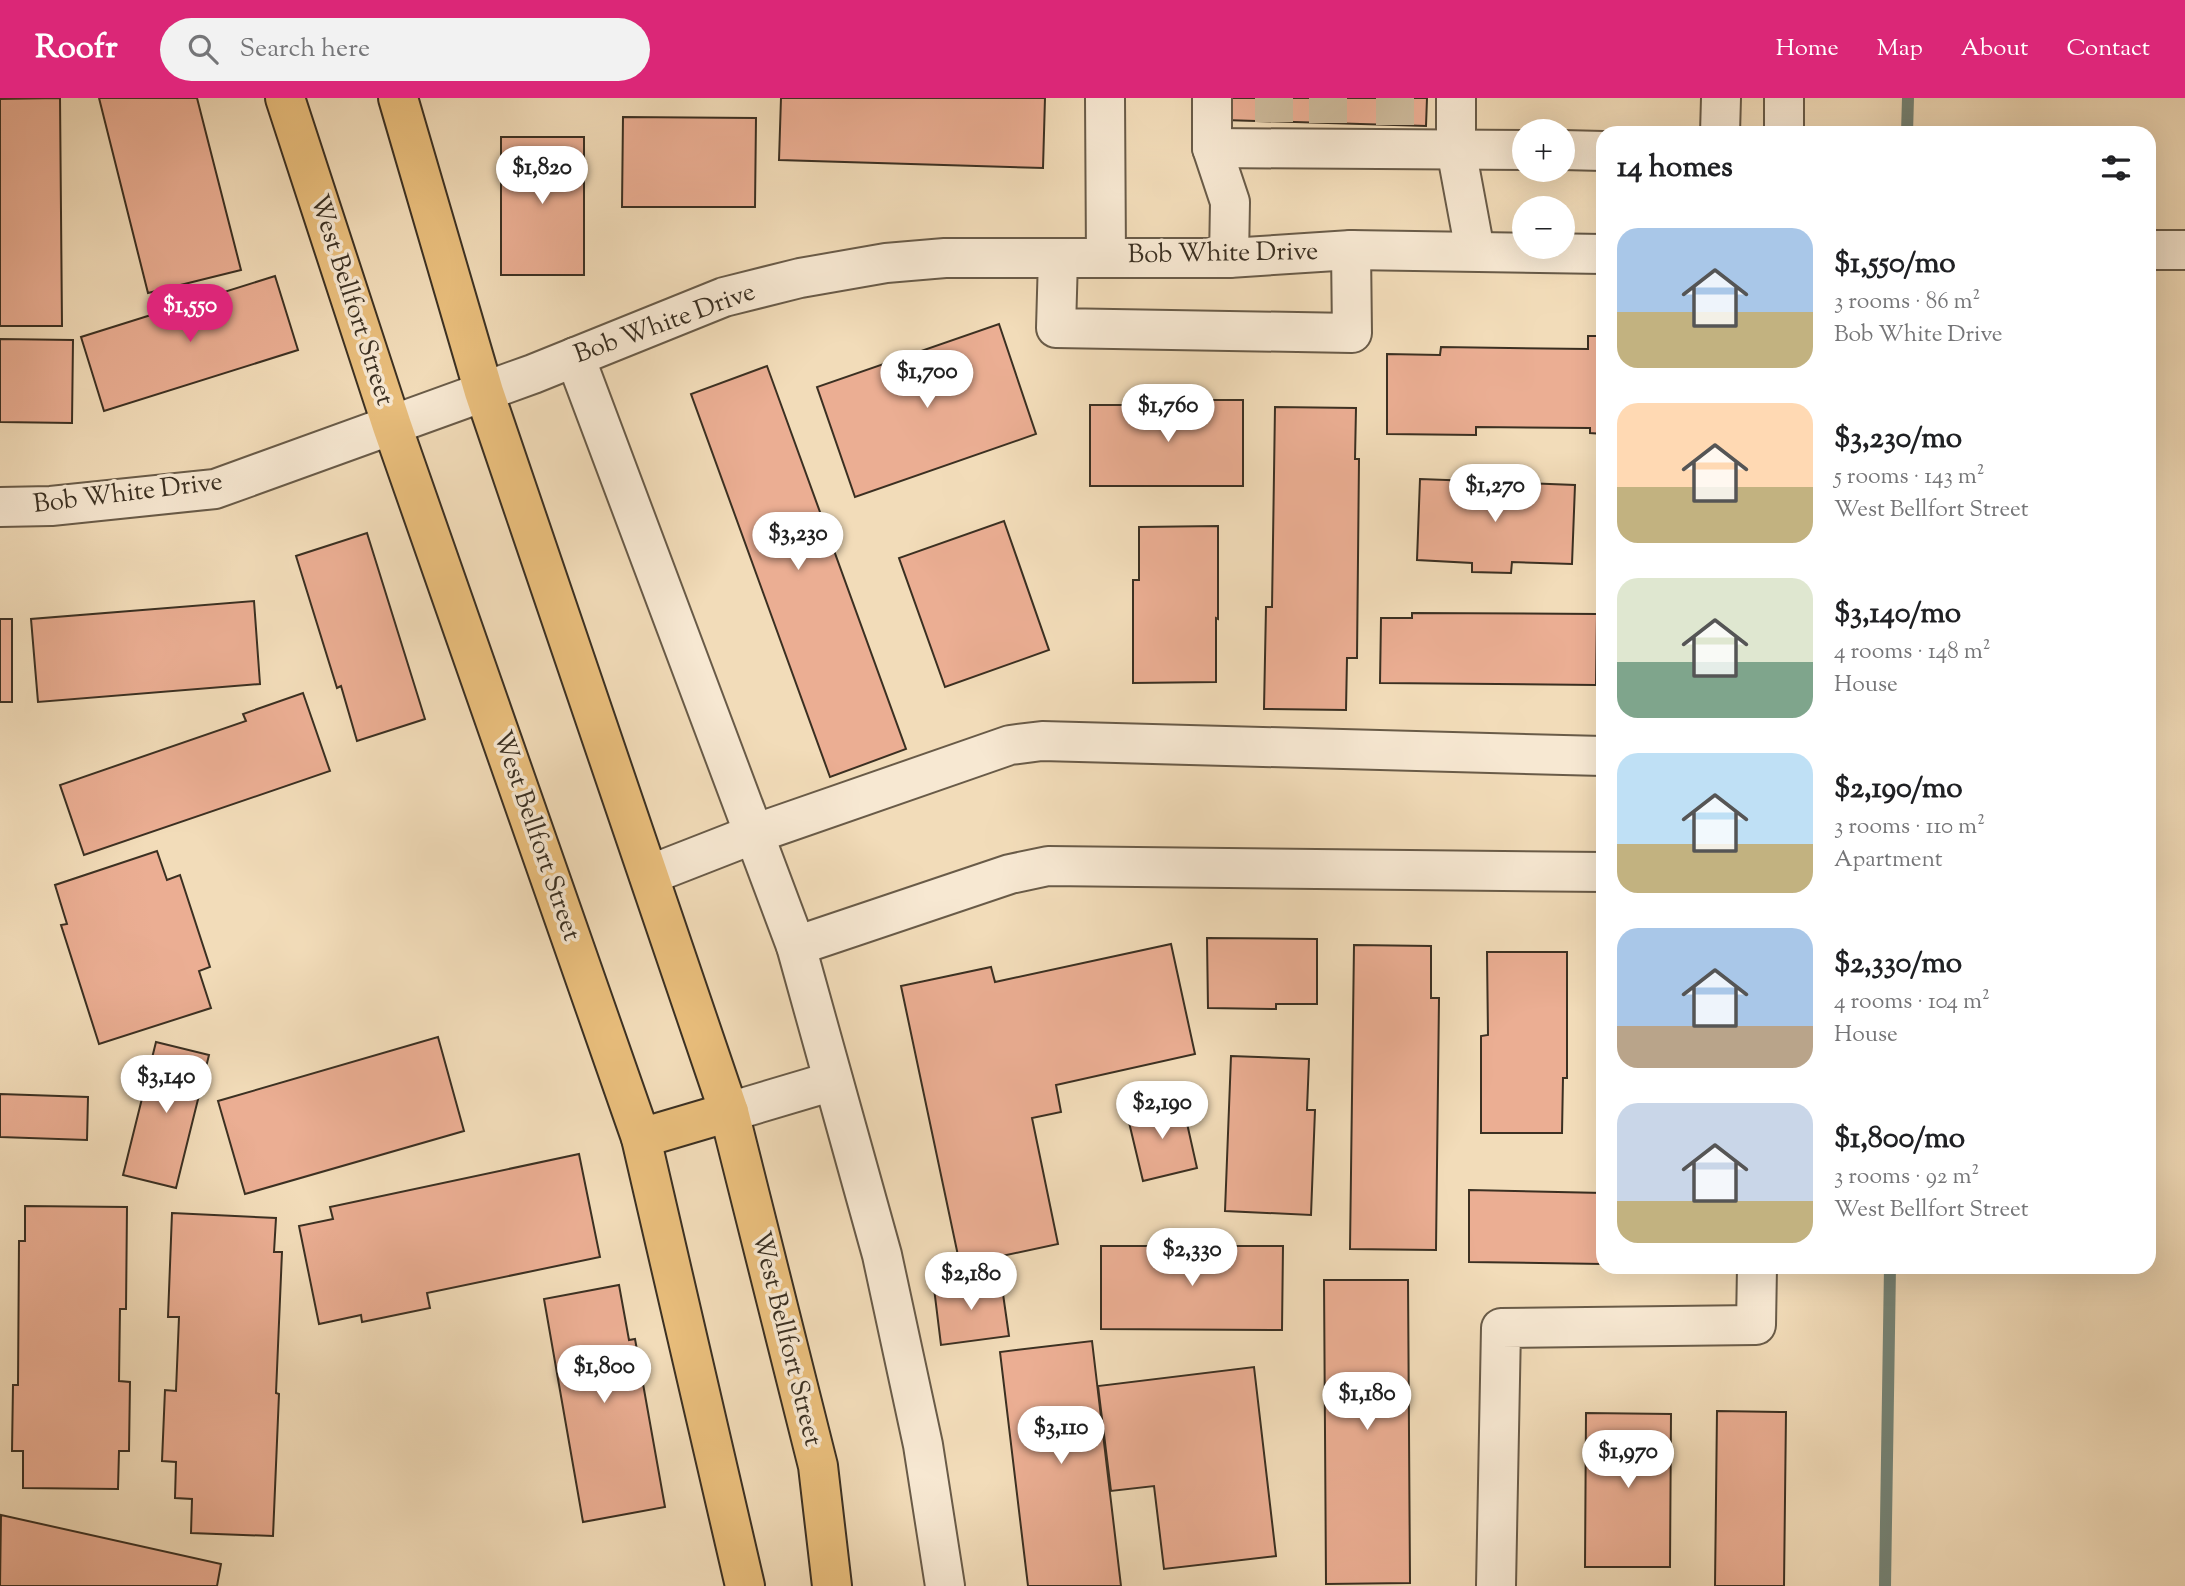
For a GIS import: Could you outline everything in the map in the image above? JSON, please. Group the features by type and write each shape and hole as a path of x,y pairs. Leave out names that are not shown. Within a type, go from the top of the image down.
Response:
{"main road":[{"name":"West Bellfort Street","path":"285,98 392,426 641,1138 745,1586"},
{"name":"West Bellfort Street","path":"398,98 484,392 729,1112 818,1466 832,1586"},
{"path":"641,1138 729,1112"}],"street":[{"path":"1105,98 1106,257"},
{"path":"1212,98 1212,148 1230,202 1229,258"},
{"path":"1456,98 1456,149 1475,251"},
{"path":"1720,126 1721,98"},
{"path":"1784,98 1784,126"},
{"path":"1212,148 1274,135 1395,137 1456,149 1512,150"},
{"path":"1575,150 1596,151"},
{"name":"Bob White Drive","path":"0,507 51,506 215,489 484,392 724,297 800,278 886,263 933,259 1229,258 1351,250 1596,254"},
{"path":"1058,258 1056,328 1352,333 1351,250"},
{"path":"2156,250 2185,250"},
{"path":"575,357 796,946 882,1255 923,1445 945,1586"},
{"path":"649,875 754,834 1010,745 1042,741 1596,756"},
{"path":"796,946 1010,874 1048,866 1596,873"},
{"path":"729,1112 833,1081"},
{"path":"1496,1586 1501,1328 1756,1325 1757,1274"}],"building":[{"path":"60,98 62,326 0,326 0,99"},
{"path":"99,98 197,98 241,270 148,293"},
{"path":"781,98 1045,98 1043,168 779,160"},
{"path":"1225,98 1427,98 1426,126 1224,120"},
{"path":"623,117 756,118 755,207 622,207"},
{"path":"501,137 584,137 584,275 501,275"},
{"path":"275,276 298,350 104,411 81,337"},
{"path":"999,324 1036,434 855,497 817,387"},
{"path":"1588,336 1596,336 1596,433 1590,433 1590,428 1476,427 1476,435 1387,434 1387,354 1440,355 1441,347 1588,349"},
{"path":"0,339 73,340 72,423 0,422"},
{"path":"767,366 906,749 830,777 691,394"},
{"path":"1143,400 1243,400 1243,486 1090,486 1090,405 1143,405"},
{"path":"1275,407 1356,408 1355,459 1359,459 1357,658 1347,658 1346,710 1264,709 1266,607 1272,607"},
{"path":"1420,479 1575,485 1572,564 1512,562 1511,573 1472,572 1472,563 1417,560"},
{"path":"1004,521 1049,650 945,687 899,558"},
{"path":"1218,526 1216,682 1133,683 1133,580 1139,580 1139,527"},
{"path":"367,533 425,719 357,741 341,686 337,688 296,556"},
{"path":"254,601 260,684 38,702 31,619"},
{"path":"1412,613 1596,614 1596,685 1380,683 1381,618 1412,618"},
{"path":"0,619 12,619 12,702 0,702"},
{"path":"303,693 330,771 84,855 60,785 246,721 243,714"},
{"path":"157,851 167,880 180,875 210,967 199,971 211,1008 99,1044 61,925 67,924 55,885"},
{"path":"1207,938 1317,939 1317,1004 1276,1004 1276,1009 1208,1008"},
{"path":"1171,944 1195,1054 1056,1085 1061,1112 1032,1118 1058,1244 960,1265 901,986 991,967 995,982"},
{"path":"1354,945 1431,946 1431,998 1439,998 1436,1250 1350,1249"},
{"path":"1487,952 1567,952 1567,1078 1563,1078 1562,1133 1481,1133 1481,1036 1488,1035"},
{"path":"438,1037 464,1131 245,1194 218,1101"},
{"path":"156,1042 209,1055 176,1188 123,1175"},
{"path":"1231,1056 1309,1059 1307,1110 1315,1110 1311,1215 1225,1211"},
{"path":"0,1094 88,1097 87,1140 0,1137"},
{"path":"1182,1101 1197,1168 1143,1181 1127,1114"},
{"path":"579,1154 600,1257 427,1293 430,1308 362,1322 361,1315 319,1324 299,1226 333,1219 330,1207"},
{"path":"1469,1190 1596,1193 1596,1264 1469,1262"},
{"path":"25,1206 127,1207 126,1309 120,1309 119,1381 130,1382 129,1451 119,1451 118,1489 23,1488 23,1451 12,1451 13,1385 18,1385 19,1241 25,1241"},
{"path":"172,1213 276,1218 274,1252 282,1252 273,1536 191,1533 192,1499 175,1498 176,1462 162,1461 165,1390 176,1391 179,1317 168,1317"},
{"path":"1101,1246 1283,1246 1282,1330 1101,1329"},
{"path":"1001,1280 1009,1336 941,1345 934,1288"},
{"path":"1324,1280 1408,1280 1410,1583 1326,1584"},
{"path":"619,1285 629,1340 635,1339 665,1507 583,1522 544,1299"},
{"path":"1092,1341 1121,1586 1028,1586 1000,1352"},
{"path":"1254,1367 1276,1556 1164,1569 1154,1486 1111,1491 1098,1386"},
{"path":"1717,1411 1786,1412 1784,1586 1715,1586"},
{"path":"1586,1413 1671,1414 1670,1567 1585,1567"},
{"path":"1,1515 221,1564 217,1586 0,1586"}],"waterway":[{"path":"1907,126 1908,98"},
{"path":"1885,1586 1890,1274"}],"tunnel":[{"path":"1274,98 1274,122"},
{"path":"1328,98 1328,123"},
{"path":"1395,98 1395,125"}]}
